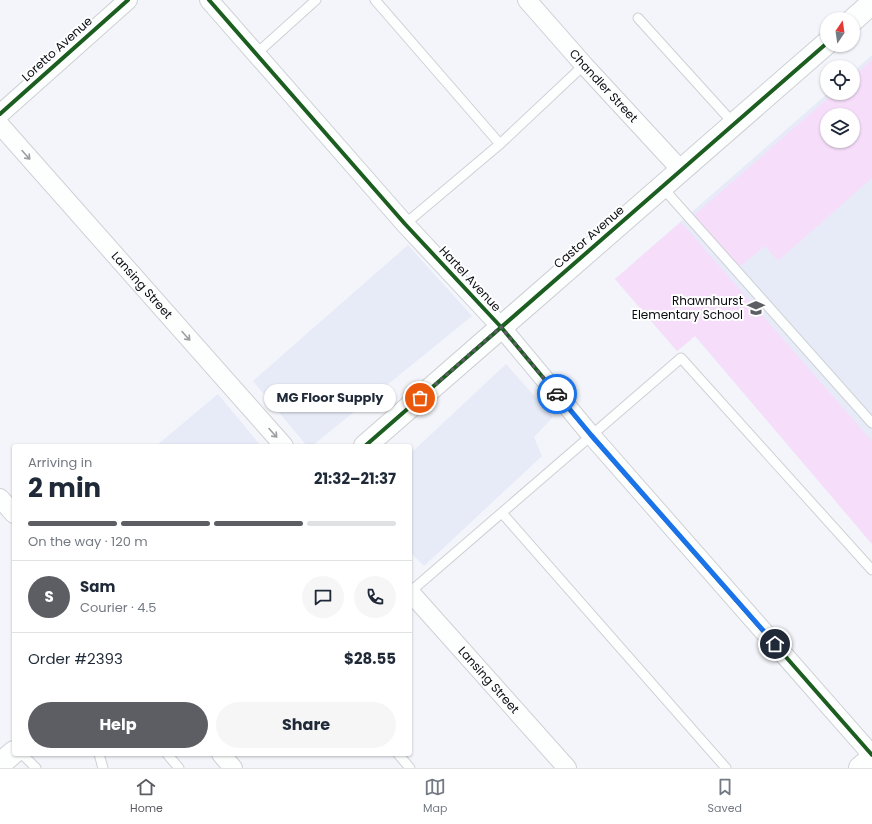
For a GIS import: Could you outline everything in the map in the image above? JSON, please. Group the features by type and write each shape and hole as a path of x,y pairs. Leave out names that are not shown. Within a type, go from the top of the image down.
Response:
{"main road":[{"name":"Castor Avenue","path":"367,444 820,49"},
{"path":"0,764 12,754"},
{"path":"860,768 872,758"}],"street":[{"name":"Loretto Avenue","path":"0,114 128,0"},
{"name":"Hartel Avenue","path":"209,0 406,224 501,327 591,435 872,755"},
{"name":"Chandler Street","path":"527,0 584,65 681,170"},
{"name":"Lansing Street","path":"0,126 282,444"},
{"path":"0,498 12,512"},
{"name":"Lansing Street","path":"412,594 567,768"}],"lane":[{"path":"256,54 316,0"},
{"path":"374,0 500,144"},
{"path":"638,18 734,124"},
{"path":"406,224 500,144 584,65"},
{"path":"662,187 872,423"},
{"path":"412,590 681,358 872,570"},
{"path":"502,513 726,768"},
{"path":"24,756 36,768"},
{"path":"100,756 103,768"},
{"path":"169,756 179,768"},
{"path":"400,756 410,768"}],"shaded area":[{"name":"Rhawnhurst Elementary School","path":"872,55 872,544 695,336 677,351 615,279 820,100 860,100 860,66"},
{"path":"872,60 872,178 778,261 765,246 737,269 692,217 826,100 860,100 860,70"},
{"path":"681,222 872,441 872,544 695,336 677,351 615,279"},
{"path":"408,245 472,316 314,444 305,444 253,381"},
{"path":"506,364 553,417 534,437 542,456 424,566 412,554 412,452"},
{"path":"218,394 259,444 158,444"}],"cycle path":[{"path":"0,114 128,0"},
{"path":"209,0 405,224 501,327 591,435 872,755"},
{"path":"367,444 820,49"}],"way so far":[{"path":"420,398 501,327 557,394"}],"place":[{"name":"Rhawnhurst Elementary School","path":"756,308"},
{"name":"MG Floor Supply","path":"420,398"}],"route":[{"path":"557,394 591,435 775,644"}]}
